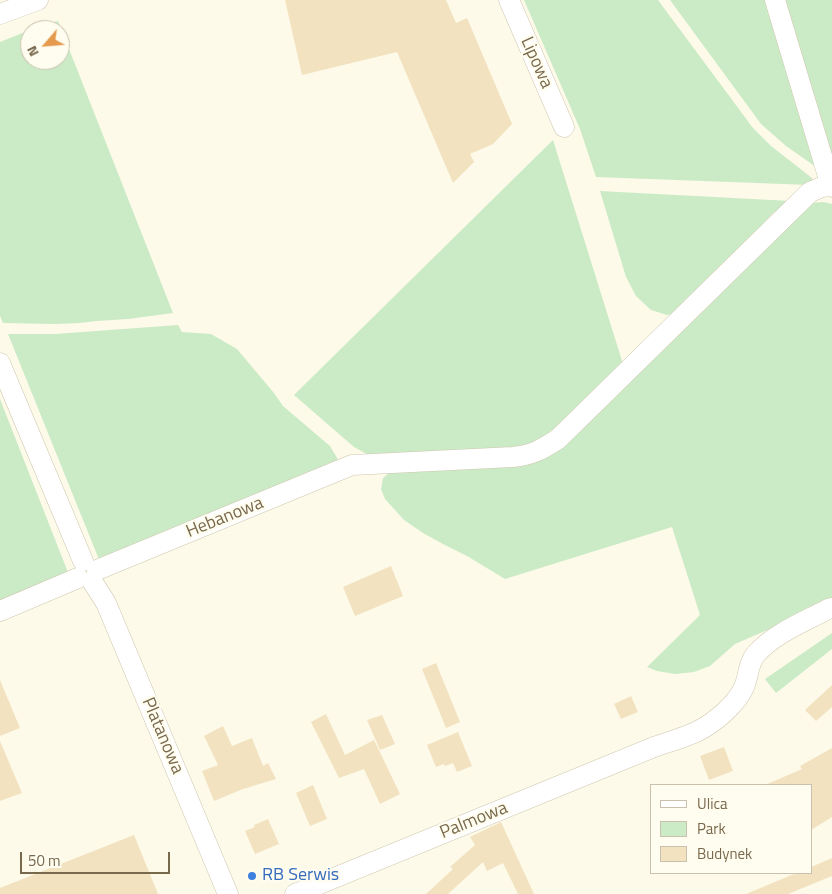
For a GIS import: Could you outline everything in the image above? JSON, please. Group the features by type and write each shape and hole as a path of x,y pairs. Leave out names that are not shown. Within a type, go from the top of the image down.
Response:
{"street":[{"path":"0,14 38,0"},
{"name":"Lipowa","path":"509,0 564,127"},
{"path":"775,0 831,187"},
{"name":"Hebanowa","path":"0,611 87,573 352,465 513,458 543,449 558,440 810,192 822,187 831,187"},
{"name":"Platanowa","path":"0,363 87,573 106,602 228,894"},
{"name":"Palmowa","path":"295,894 654,747 698,731 720,717 733,704 744,687 755,656 768,644 788,630 832,608"}],"green space":[{"path":"524,0 658,0 753,128 771,146 812,178 813,183 810,185 596,177 580,129"},
{"path":"670,0 770,0 816,167 786,146 761,124"},
{"path":"784,0 832,0 832,164"},
{"path":"20,34 20,70 70,70 70,51 173,313 79,323 3,323 0,316 0,42"},
{"path":"553,140 623,364 557,433 522,449 372,457 354,447 294,395"},
{"path":"600,191 791,201 773,213 680,312 667,315 651,310 636,296 626,277"},
{"path":"824,202 832,204 832,602 735,644 710,666 694,672 675,674 657,671 647,667 700,615 672,527 505,579 423,533 404,520 385,499 381,489 383,478 390,472 514,464 809,203"},
{"path":"178,325 182,332 211,334 237,349 283,406 330,446 340,463 100,562 8,334 55,334"},
{"path":"0,399 69,575 0,603"},
{"path":"832,633 832,649 776,693 765,679"}],"building":[{"path":"285,0 446,0 456,23 467,18 512,124 493,144 470,154 474,162 453,183 397,52 302,75"},
{"path":"391,566 403,596 355,616 343,587"},
{"path":"436,663 460,722 446,728 422,669"},
{"path":"0,680 20,728 0,736"},
{"path":"832,685 832,707 816,721 805,710"},
{"path":"631,696 638,712 621,719 614,704"},
{"path":"326,714 345,755 374,740 400,794 380,804 364,769 339,778 311,722"},
{"path":"382,715 395,744 380,750 367,720"},
{"path":"223,726 232,746 252,738 263,766 268,763 276,779 243,789 214,801 202,771 218,765 204,736"},
{"path":"458,732 472,766 457,772 453,763 436,767 427,745"},
{"path":"0,741 22,793 0,801"},
{"path":"724,747 733,771 709,780 700,756"},
{"path":"832,748 832,817 812,829 812,784 767,784 802,769 800,766"},
{"path":"313,785 327,819 310,826 296,793"},
{"path":"268,819 279,844 255,854 245,831"},
{"path":"501,822 534,894 518,894 503,863 487,871 483,862 448,894 426,894 453,869 450,867 475,845 470,837"},
{"path":"134,835 158,894 0,894 0,888"},
{"path":"832,858 832,876 788,894 746,894 794,874 812,874 812,867"}],"place":[{"name":"RB Serwis","path":"252,876"}]}
